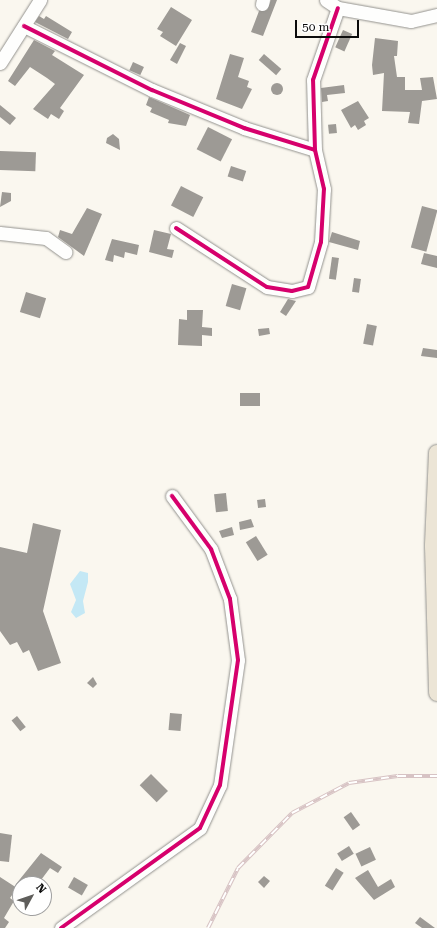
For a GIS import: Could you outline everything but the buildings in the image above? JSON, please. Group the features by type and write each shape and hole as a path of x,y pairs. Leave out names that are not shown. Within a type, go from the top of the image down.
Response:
{"main road":[{"path":"437,453 434,546 437,693"}],"street":[{"path":"0,63 40,0"},
{"path":"176,228 260,284 274,289 304,290 313,278 321,242 324,189 315,150 312,80 331,2 411,21 437,15"},
{"path":"24,26 152,90 244,128 315,150"},
{"path":"0,233 46,238 65,252"},
{"path":"61,928 200,828 220,785 238,660 230,599 211,549 172,496"}],"water":[{"path":"80,571 88,573 88,582 83,601 85,613 76,618 71,612 76,600 70,584"}],"railway":[{"path":"208,928 238,868 292,813 349,783 398,776 437,776"}],"cycle path":[{"path":"176,228 267,287 292,291 308,287 321,242 324,189 315,150 313,80 338,8"},
{"path":"24,26 152,90 244,128 315,150"},
{"path":"61,928 200,828 220,785 238,660 230,599 211,549 172,496"}]}
